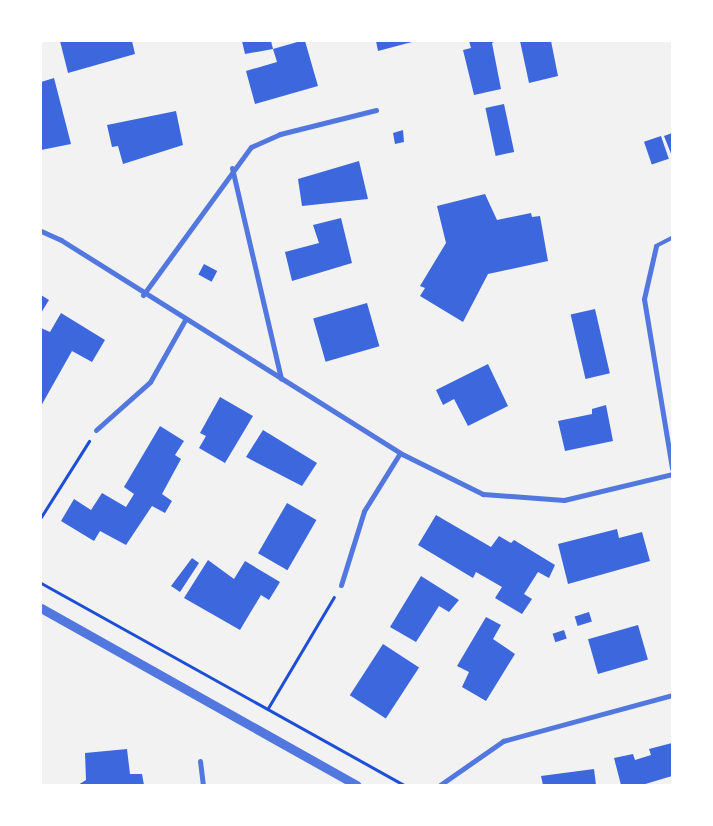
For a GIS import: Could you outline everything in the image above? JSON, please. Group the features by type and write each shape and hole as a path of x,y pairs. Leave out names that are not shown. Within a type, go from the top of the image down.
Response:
{"street":[{"path":"143,295 232,168 251,147 280,134 376,110"},
{"path":"232,168 281,378"},
{"path":"41,231 62,240 143,295 281,378 400,453 483,494 564,500 672,474"},
{"path":"656,246 644,299 672,469"},
{"path":"96,430 150,382 184,320"},
{"path":"341,586 364,511 400,453"},
{"path":"41,608 357,785"},
{"path":"440,785 502,741 672,695"},
{"path":"200,761 203,785"}],"lane":[{"path":"656,246 672,238"}],"path":[{"path":"41,517 96,430"},
{"path":"41,583 404,785"},
{"path":"268,708 341,586"}],"building":[{"path":"60,41 132,41 135,54 68,73"},
{"path":"242,41 271,41 273,49 245,54"},
{"path":"305,41 318,86 255,104 246,71 277,62 273,49"},
{"path":"376,41 412,41 412,42 378,51"},
{"path":"469,41 496,41 492,43 501,89 474,95 463,50 471,48"},
{"path":"520,41 551,41 558,76 529,83"},
{"path":"54,78 71,144 41,150 41,82"},
{"path":"504,104 514,152 496,156 485,108"},
{"path":"176,111 183,145 123,164 118,146 112,147 107,125"},
{"path":"403,130 404,142 395,144 393,133"},
{"path":"672,133 672,156 664,136"},
{"path":"661,136 669,159 652,165 644,142"},
{"path":"359,161 368,199 302,206 298,179"},
{"path":"485,194 497,220 531,213 532,217 540,216 548,261 488,274 463,322 420,296 425,288 420,286 446,243 437,206"},
{"path":"341,218 352,263 292,281 285,252 319,243 313,225"},
{"path":"204,264 217,271 212,282 198,275"},
{"path":"41,295 49,300 41,313"},
{"path":"367,303 379,346 326,362 313,318"},
{"path":"595,309 610,373 585,379 571,315"},
{"path":"61,313 105,340 92,362 72,351 41,406 41,328 50,332"},
{"path":"488,364 508,406 468,426 454,399 443,405 436,390"},
{"path":"220,397 253,416 225,463 199,448 206,436 200,433"},
{"path":"606,405 613,441 565,451 558,421 592,414 592,409"},
{"path":"160,426 184,441 175,455 181,459 162,494 172,501 165,513 152,506 126,545 100,531 94,541 61,521 74,499 91,510 102,493 126,507 134,494 124,487"},
{"path":"263,430 317,463 302,486 246,457"},
{"path":"287,503 316,520 287,570 258,553"},
{"path":"436,515 491,547 499,536 511,543 514,540 555,565 549,578 538,572 524,594 532,599 522,614 495,598 502,587 476,572 473,578 418,545"},
{"path":"617,529 619,538 642,532 650,561 568,584 558,544"},
{"path":"192,558 199,563 180,592 171,586"},
{"path":"208,560 234,579 245,561 280,582 269,600 261,595 240,630 184,598"},
{"path":"421,576 459,600 449,612 439,606 416,642 390,627"},
{"path":"589,612 592,622 578,626 575,616"},
{"path":"486,617 501,625 493,639 515,654 486,701 462,687 469,672 457,666"},
{"path":"638,625 648,660 598,674 588,639"},
{"path":"564,630 567,639 555,642 553,634"},
{"path":"383,644 419,667 386,719 350,695"},
{"path":"672,743 672,776 642,785 621,785 614,758 633,754 635,760 651,755 649,749"},
{"path":"127,749 130,774 142,774 144,785 78,785 86,780 85,753"},
{"path":"594,769 596,785 543,785 541,776"}]}
